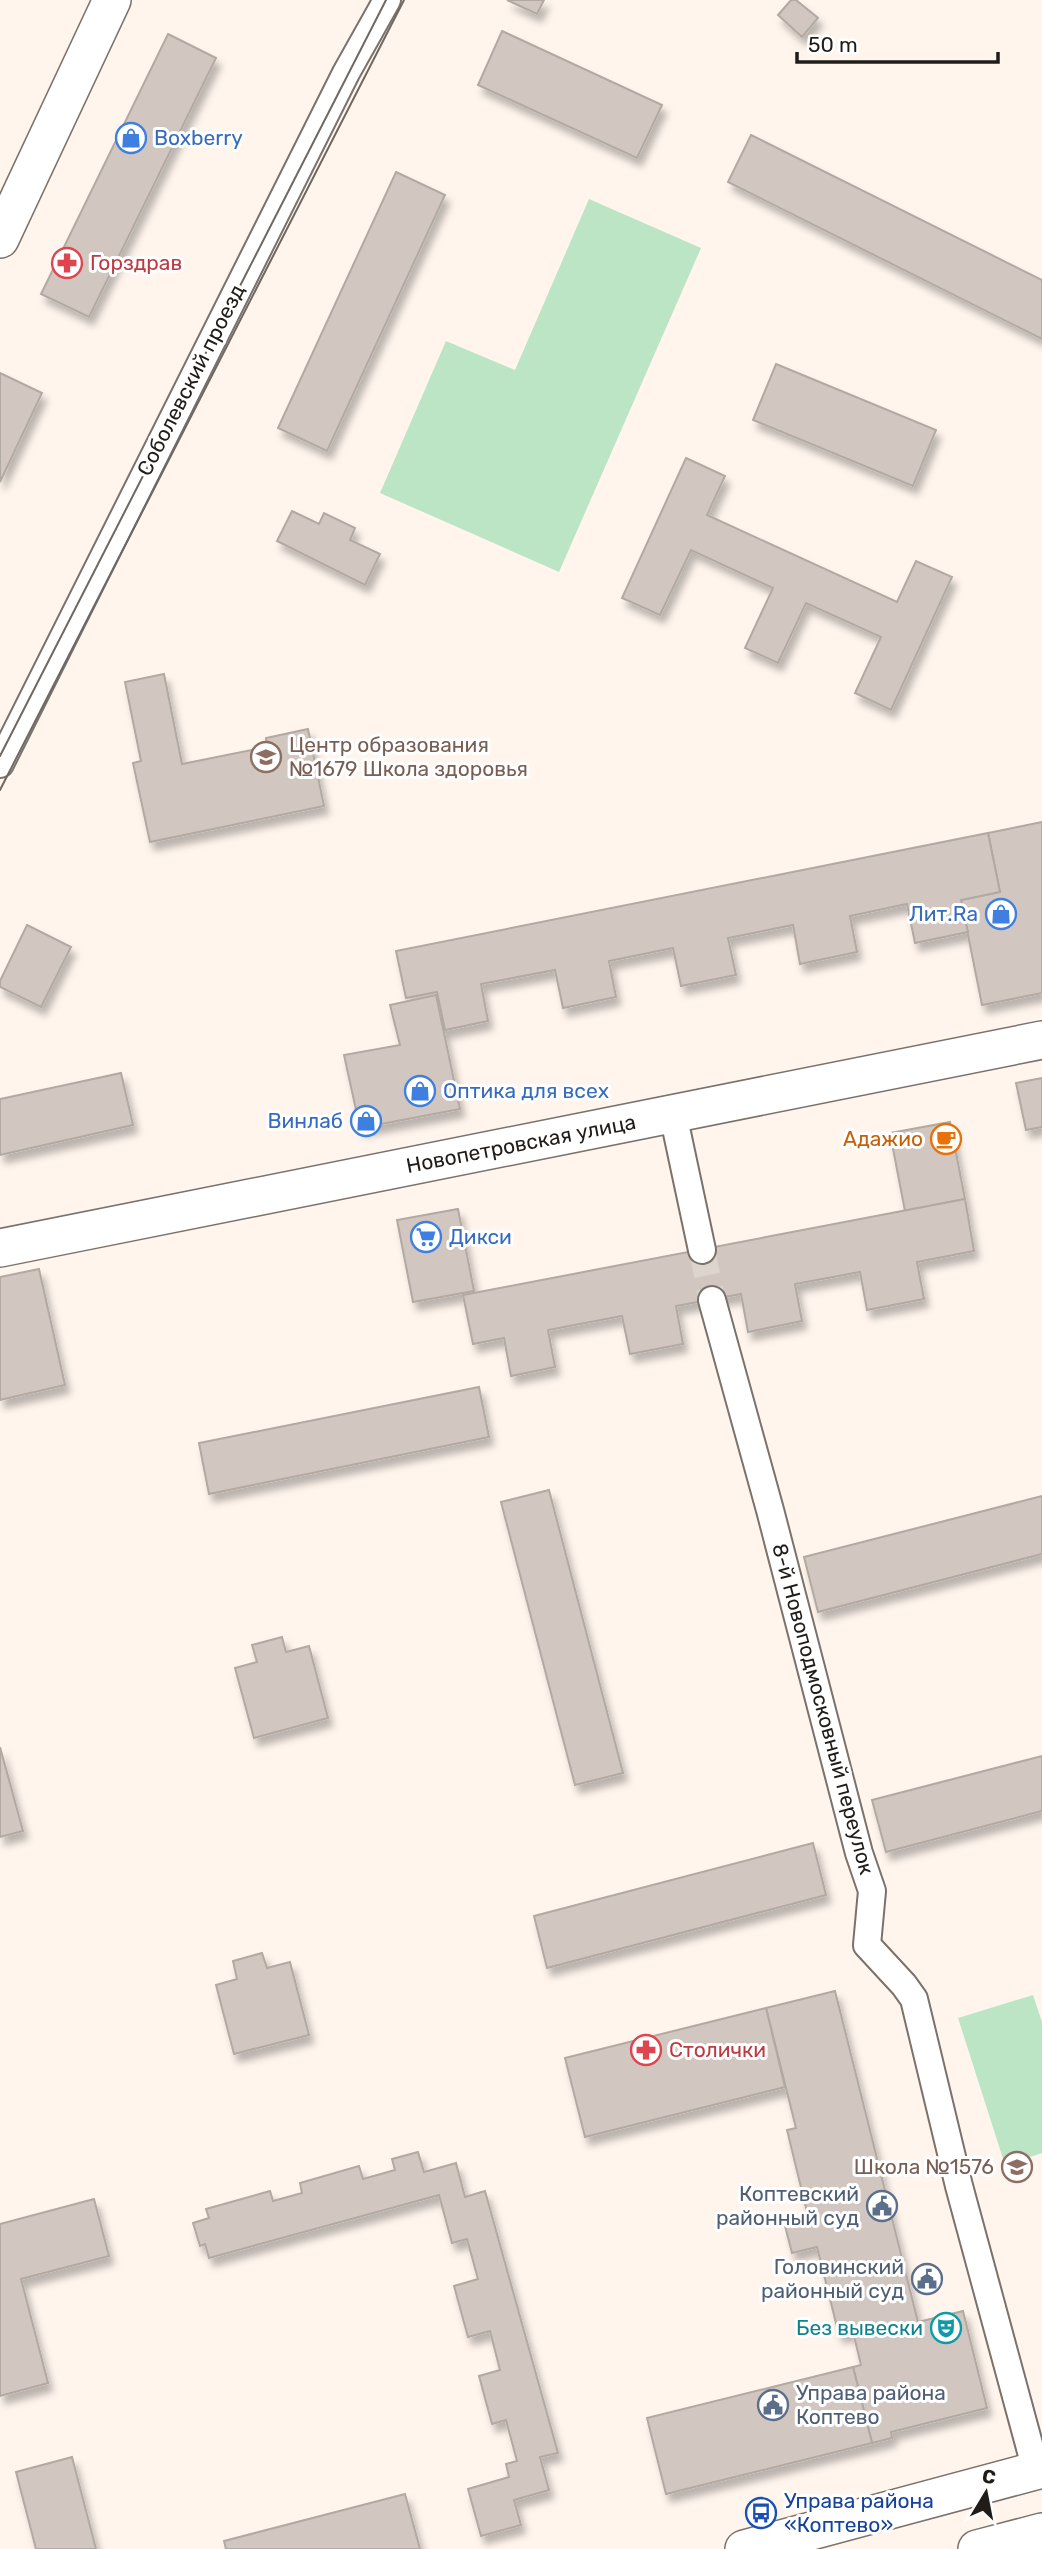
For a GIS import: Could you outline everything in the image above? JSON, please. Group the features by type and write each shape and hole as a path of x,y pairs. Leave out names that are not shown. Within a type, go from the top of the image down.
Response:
{"street":[{"path":"0,239 112,0"},
{"name":"Соболевский проезд","path":"0,764 339,85 387,0"},
{"name":"Новопетровская улица","path":"0,1248 1042,1040"},
{"path":"673,1114 702,1250"},
{"name":"8-й Новоподмосковный переулок","path":"712,1300 770,1510 859,1853 872,1891 867,1945 904,1984 914,1999 959,2186 1039,2470"},
{"path":"744,2549 1039,2470"},
{"path":"992,2547 1042,2532"}],"green space":[{"path":"589,199 701,248 559,572 380,493 446,341 515,370"},
{"path":"1033,1995 1042,2022 1042,2153 1005,2165 958,2018"}],"building":[{"path":"507,0 544,0 537,14"},
{"path":"791,0 796,0 818,18 802,37 778,15"},
{"path":"502,31 662,105 637,158 478,85"},
{"path":"168,34 216,58 89,317 41,294"},
{"path":"751,135 1042,280 1042,339 728,182"},
{"path":"396,172 445,195 327,451 278,428"},
{"path":"776,364 936,430 913,486 753,420"},
{"path":"0,373 42,393 0,482"},
{"path":"686,458 725,476 707,515 897,602 916,561 952,577 891,710 855,693 881,637 806,603 778,663 745,648 773,588 691,550 660,615 622,598"},
{"path":"292,511 319,524 324,513 355,528 350,540 380,554 365,585 277,541"},
{"name":"Центр образования №1679 Школа здоровья","path":"164,674 182,764 267,747 266,738 308,729 324,806 150,842 133,763 141,761 125,682"},
{"path":"1042,822 1042,993 982,1005 961,900 1000,892 988,833"},
{"path":"988,833 1000,892 961,900 968,932 915,943 907,904 850,916 857,952 800,964 793,925 728,938 736,975 681,986 673,948 609,961 616,997 563,1008 555,970 481,984 488,1021 445,1030 437,992 406,998 396,951"},
{"path":"27,925 71,947 41,1007 0,987 0,981"},
{"path":"436,995 460,1109 360,1128 344,1055 400,1045 390,1005"},
{"path":"121,1073 133,1125 0,1155 0,1099"},
{"path":"1042,1078 1042,1127 1026,1130 1016,1083"},
{"path":"950,1122 965,1199 905,1211 890,1133"},
{"path":"965,1199 974,1251 917,1262 924,1299 867,1310 860,1272 795,1284 802,1321 748,1332 741,1294 676,1306 683,1344 630,1354 622,1316 548,1330 555,1367 511,1376 504,1338 473,1344 463,1295"},
{"path":"458,1209 474,1291 413,1302 397,1220"},
{"path":"39,1269 65,1385 0,1400 0,1277"},
{"path":"479,1387 489,1437 209,1494 199,1443"},
{"path":"549,1490 623,1773 575,1785 501,1502"},
{"path":"1042,1496 1042,1554 818,1612 804,1557"},
{"path":"282,1637 286,1652 309,1646 328,1718 254,1738 235,1668 257,1662 252,1645"},
{"path":"0,1747 23,1831 0,1837"},
{"path":"1042,1756 1042,1811 886,1852 872,1800"},
{"path":"813,1843 826,1895 547,1968 534,1916"},
{"path":"262,1953 267,1968 290,1962 309,2035 234,2054 216,1985 237,1979 233,1961"},
{"path":"835,1991 918,2322 963,2311 987,2408 891,2432 892,2438 872,2443 853,2367 861,2365 853,2332 839,2335 817,2247 792,2253 785,2226 809,2220 787,2130 796,2128 766,2008"},
{"path":"766,2008 785,2087 585,2137 565,2058"},
{"path":"418,2152 424,2172 456,2163 465,2197 485,2191 558,2453 540,2457 549,2490 514,2500 521,2525 481,2536 468,2489 509,2477 506,2464 517,2461 506,2420 492,2424 479,2376 500,2370 490,2331 468,2337 454,2286 478,2279 467,2239 452,2243 439,2195 209,2258 205,2244 200,2246 193,2223 209,2218 206,2209 270,2191 273,2201 302,2193 300,2183 359,2166 363,2179 395,2170 392,2159"},
{"path":"94,2199 109,2256 21,2279 48,2383 0,2396 0,2224"},
{"path":"853,2367 872,2443 666,2494 647,2418"},
{"path":"72,2457 96,2549 36,2549 16,2472"},
{"path":"405,2494 420,2549 226,2549 224,2541"}],"tunnel":[{"path":"702,1250 712,1300"}],"tram line":[{"path":"0,756 386,0"},
{"path":"0,790 404,0"}],"place":[{"name":"Boxberry","path":"131,138"},
{"name":"Горздрав","path":"67,263"},
{"name":"Центр образования №1679 Школа здоровья","path":"266,757"},
{"name":"Лит.Ra","path":"1001,914"},
{"name":"Оптика для всех","path":"420,1091"},
{"name":"Винлаб","path":"366,1121"},
{"name":"Адажио","path":"946,1139"},
{"name":"Дикси","path":"426,1237"},
{"name":"Столички","path":"646,2050"},
{"name":"Школа №1576","path":"1017,2167"},
{"name":"Коптевский районный суд","path":"882,2206"},
{"name":"Головинский районный суд","path":"927,2279"},
{"name":"Без вывески","path":"946,2328"},
{"name":"Управа района Коптево","path":"773,2405"},
{"name":"Управа района «Коптево»","path":"761,2513"}]}
